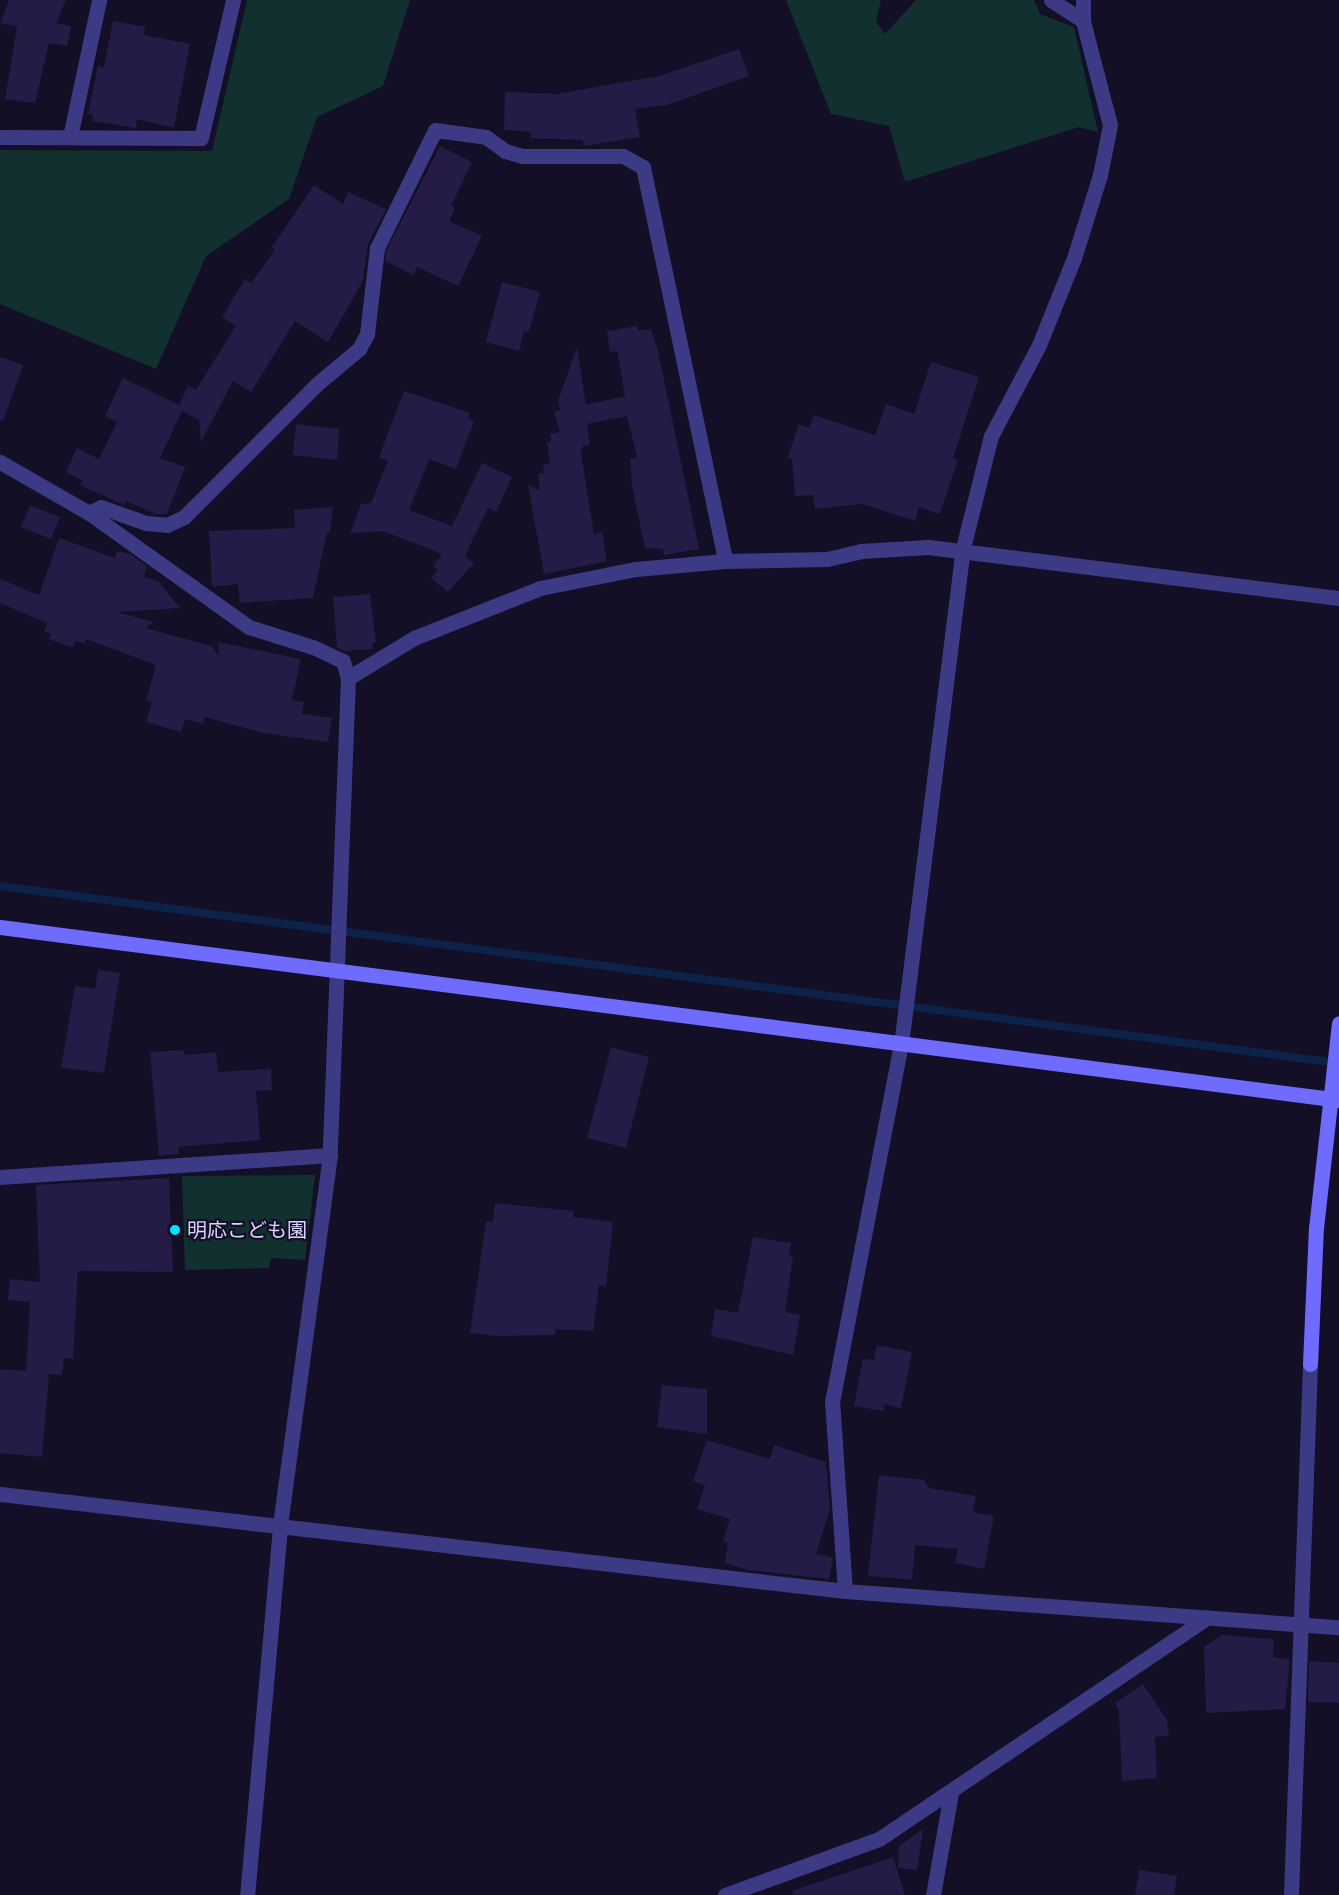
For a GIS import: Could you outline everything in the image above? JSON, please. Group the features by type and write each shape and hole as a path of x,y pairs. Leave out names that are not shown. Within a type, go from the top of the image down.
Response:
{"street":[{"path":"70,137 99,0"},
{"path":"0,137 201,138 233,0"},
{"path":"1051,0 1083,21"},
{"path":"845,1591 832,1402 901,1045 962,552 991,436 1039,345 1074,258 1100,175 1110,125 1083,21 1083,0"},
{"path":"89,513 101,507 146,523 167,525 184,517 317,384 359,349 367,334 377,248 435,130 486,137 505,151 523,156 623,156 643,167 725,561"},
{"path":"0,462 89,513 249,627 313,647 343,661 348,678 340,971 330,1155 280,1527 247,1895"},
{"path":"348,678 414,639 540,588 636,569 725,561 827,559 861,551 928,547 1339,598"},
{"path":"0,927 1335,1100"},
{"path":"1291,1895 1303,1625 1316,1228 1335,1100 1334,1075 1339,1023"},
{"path":"0,1177 330,1155"},
{"path":"0,1494 845,1591 1339,1627"},
{"path":"725,1895 879,1839 951,1793 1207,1618"},
{"path":"933,1895 951,1793"}],"green space":[{"path":"247,0 410,0 383,86 317,117 289,199 206,256 156,369 0,304 0,150 212,151"},
{"path":"786,0 881,0 876,21 885,34 916,0 1034,0 1040,14 1074,27 1098,132 1079,127 905,182 889,126 831,114"},
{"path":"315,1175 305,1260 271,1258 269,1268 185,1270 182,1176"}],"building":[{"path":"9,0 66,0 56,23 71,26 67,46 49,43 35,103 5,99 17,26 0,23"},
{"path":"113,21 145,27 144,35 190,44 174,128 137,119 136,128 92,121 93,115 88,114 98,66 104,68"},
{"path":"739,49 749,76 667,105 635,109 640,137 584,146 583,140 530,138 531,132 504,130 505,92 557,94 659,76"},
{"path":"440,146 472,162 451,206 455,208 449,221 482,236 458,286 417,267 413,275 385,261 386,251"},
{"path":"314,185 343,204 348,192 386,209 368,244 363,281 328,342 295,321 251,392 233,381 201,442 199,420 182,411 160,458 185,467 167,514 156,514 126,501 124,505 80,485 82,480 66,472 77,448 99,459 117,422 105,416 123,378 179,405 188,386 196,390 236,326 222,317 245,279 251,283 275,250 272,247"},
{"path":"502,282 540,292 529,332 524,331 519,351 486,342"},
{"path":"637,326 638,331 651,329 658,351 699,549 664,555 663,549 645,548 632,486 630,459 637,457 627,416 587,424 590,445 583,446 581,453 594,534 602,532 607,561 544,574 528,485 540,490 538,474 544,473 543,464 550,463 547,442 551,442 550,434 560,432 554,412 560,410 558,401 577,347 586,405 625,396 617,351 610,352 607,331"},
{"path":"0,357 23,365 3,421 0,420"},
{"path":"931,362 979,377 953,458 958,460 940,514 919,507 915,521 863,504 815,509 813,495 795,496 792,459 788,457 799,424 809,428 814,415 875,435 886,404 914,414"},
{"path":"404,391 470,413 468,418 474,421 456,469 429,459 409,510 452,526 482,463 512,477 496,512 488,508 465,556 474,563 448,592 431,578 438,570 433,566 442,554 383,531 350,533 361,504 371,503 388,461 379,457"},
{"path":"296,424 339,429 337,460 293,455"},
{"path":"30,505 60,517 51,539 21,527"},
{"path":"333,507 330,532 327,532 313,598 240,603 238,584 212,587 209,531 295,528 294,510"},
{"path":"59,538 115,558 117,551 130,554 147,566 144,577 158,581 180,608 117,612 153,622 146,628 211,646 219,656 218,642 301,659 292,700 304,702 302,714 332,718 328,742 263,733 205,717 203,724 185,719 181,732 146,722 152,702 146,701 156,665 86,639 85,644 75,641 73,648 49,639 51,634 44,632 47,623 0,603 0,579 39,595"},
{"path":"370,594 376,643 372,643 373,649 344,651 337,647 333,597"},
{"path":"98,970 120,973 104,1073 61,1068 75,986 95,989"},
{"path":"611,1047 649,1057 626,1148 587,1138"},
{"path":"184,1050 184,1055 216,1052 218,1072 271,1069 272,1090 256,1091 260,1140 178,1147 179,1154 159,1156 150,1052"},
{"path":"169,1178 173,1272 78,1271 73,1359 64,1358 62,1375 49,1374 42,1457 0,1453 0,1369 26,1371 30,1302 8,1300 10,1279 40,1282 36,1185"},
{"path":"495,1203 574,1211 573,1217 613,1222 606,1286 599,1285 593,1331 556,1329 555,1335 498,1336 470,1333 486,1221 493,1222"},
{"path":"753,1237 791,1243 789,1255 793,1256 785,1312 800,1315 793,1355 711,1336 715,1309 738,1313"},
{"path":"877,1345 912,1352 901,1408 884,1404 883,1411 854,1406 863,1359 874,1360"},
{"path":"662,1385 707,1389 707,1434 657,1427"},
{"path":"707,1440 770,1459 774,1445 826,1462 830,1509 816,1554 833,1558 829,1579 748,1570 725,1563 728,1543 723,1541 730,1519 697,1509 705,1485 693,1481"},
{"path":"879,1475 924,1480 929,1488 976,1496 973,1512 994,1516 984,1569 955,1563 958,1549 915,1545 912,1580 868,1576"},
{"path":"1222,1635 1274,1639 1273,1657 1290,1660 1285,1709 1206,1713 1204,1647"},
{"path":"1309,1661 1339,1663 1339,1703 1308,1702"},
{"path":"1143,1684 1167,1720 1169,1736 1155,1737 1157,1778 1122,1781 1119,1710 1115,1703"},
{"path":"923,1829 917,1870 898,1868 899,1846"},
{"path":"893,1857 905,1895 793,1895 792,1891"},
{"path":"1139,1870 1177,1876 1174,1895 1135,1895"}],"waterway":[{"path":"0,886 1338,1063"}],"place":[{"name":"明応こども園","path":"175,1230"}]}
